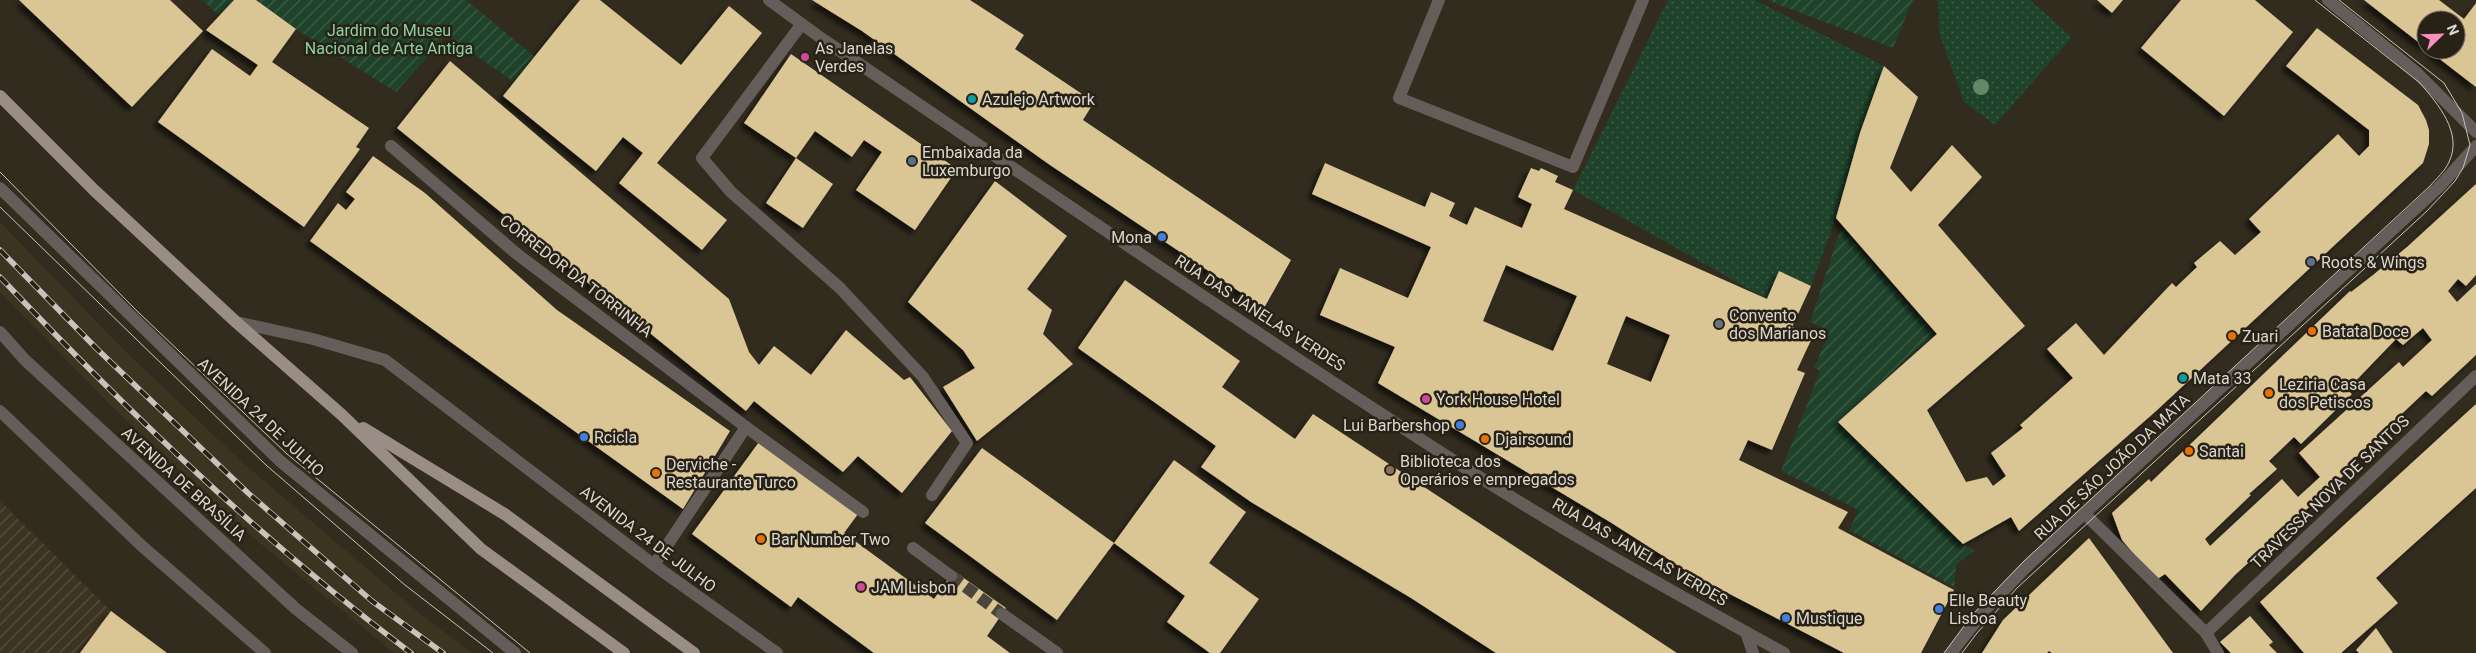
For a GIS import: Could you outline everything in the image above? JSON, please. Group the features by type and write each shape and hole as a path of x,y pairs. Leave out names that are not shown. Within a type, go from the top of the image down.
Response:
{"main road":[{"path":"0,96 94,190 236,322 342,415 481,549 624,653"},
{"path":"342,415 506,515 694,653"}],"street":[{"name":"RUA DAS JANELAS VERDES","path":"769,0 801,24 1231,315 1483,479 1611,556 1784,653"},
{"path":"1439,0 1399,98 1573,167 1643,0"},
{"path":"2328,0 2417,73 2476,132"},
{"path":"801,24 702,158 731,192 840,288 924,377 967,443 932,494"},
{"name":"CORREDOR DA TORRINHA","path":"391,146 517,254 746,427 863,512"},
{"name":"RUA DE SÃO JOÃO DA MATA","path":"1951,653 1984,612 2024,569 2440,186 2476,146"},
{"name":"AVENIDA 24 DE JULHO","path":"0,188 280,461 515,653"},
{"name":"AVENIDA 24 DE JULHO","path":"236,322 313,339 385,360 654,565 777,653"},
{"name":"AVENIDA DE BRASÍLIA","path":"0,332 25,360 296,609 352,653"},
{"name":"TRAVESSA NOVA DE SANTOS","path":"2206,633 2476,376"},
{"path":"0,411 143,547 265,653"},
{"path":"654,565 746,427"},
{"path":"2085,514 2206,633 2218,653"},
{"path":"913,548 951,576"},
{"path":"1002,614 1057,653"},
{"path":"1746,632 1754,653"}],"shaded area":[{"path":"0,222 122,348 243,463 418,612 472,653 394,653 269,551 207,496 111,406 0,292"},
{"path":"0,501 111,611 167,653 0,653"}],"green space":[{"path":"202,0 234,0 220,16"},
{"name":"Jardim do Museu Nacional de Arte Antiga","path":"256,0 466,0 535,57 515,83 447,35 396,92 296,29"},
{"path":"1668,0 1755,0 1884,66 1839,209 1811,286 1779,271 1767,299 1573,190"},
{"path":"1767,0 1913,0 1893,48"},
{"path":"1938,0 2030,0 2072,37 1995,125 1964,102 1939,33"},
{"path":"1841,228 1935,334 1837,422 1962,545 1975,550 1956,565 1954,587 1849,530 1859,510 1781,471 1820,371 1814,368 1830,331 1810,322"}],"building":[{"path":"19,0 170,0 203,31 132,107"},
{"path":"234,0 256,0 296,29 272,62 369,128 356,147 360,149 304,227 158,122 212,49 250,76 258,65 206,30"},
{"path":"580,0 600,0 681,65 729,6 762,33 657,163 727,220 702,250 619,183 643,153 623,137 596,171 503,96"},
{"path":"812,0 970,0 1024,35 1015,49 1094,102 1083,120 1291,260 1264,308 1050,165 862,31"},
{"path":"2097,0 2123,0 2112,13"},
{"path":"2181,0 2255,0 2293,32 2224,116 2141,48"},
{"path":"2364,0 2439,0 2452,10 2416,10 2416,40"},
{"path":"2476,3 2476,87 2441,60 2466,60 2466,16"},
{"path":"2317,28 2418,105 2429,130 2429,144 2423,163 2155,412 2019,531 2011,517 1963,544 1838,422 1937,334 1836,218 1860,133 1884,66 1918,97 1890,168 1911,192 1952,145 1982,177 1938,225 2025,326 1927,410 1966,482 1987,477 1993,486 2006,476 1991,453 2023,428 2020,425 2073,378 2047,349 2076,323 2104,355 2172,283 2176,287 2197,267 2194,263 2220,241 2235,255 2261,232 2249,219 2338,134 2359,156 2369,146 2369,130 2286,66"},
{"path":"791,54 957,169 915,230 856,190 882,152 864,140 852,157 815,131 796,158 744,123"},
{"path":"450,61 729,299 749,352 759,365 774,346 811,375 846,330 904,380 910,377 952,431 902,493 858,456 843,472 754,401 746,411 397,128"},
{"path":"373,156 425,193 557,310 730,431 683,509 310,241 338,203 346,210 355,199 346,192"},
{"path":"796,158 833,184 803,228 766,203"},
{"path":"1325,163 1425,207 1431,192 1455,203 1449,216 1467,225 1475,207 1522,228 1532,204 1518,197 1531,168 1539,171 1541,168 1558,176 1555,182 1573,190 1564,209 1767,299 1779,271 1811,286 1792,327 1813,336 1797,370 1805,373 1772,450 1748,440 1739,460 1848,512 1838,528 1954,590 1921,653 1844,653 1693,575 1610,522 1378,383 1395,347 1320,315 1340,268 1408,298 1431,247 1312,194","holes":["1506,265 1577,296 1553,351 1483,321","1626,316 1670,335 1651,382 1607,364"]},
{"path":"995,181 1067,236 1027,289 1052,310 1043,334 1073,364 977,441 943,387 975,368 963,350 908,302"},
{"path":"2476,184 2476,275 2466,286 2458,279 2448,291 2457,302 2476,284 2476,355 2432,396 2426,391 2352,461 2355,465 2235,575 2201,611 2165,574 2156,580 2122,540 2112,513 2149,479 2151,482 2350,291 2407,247","holes":["2423,328 2432,340 2403,367 2399,362 2299,453 2320,477 2298,497 2282,479 2210,546 2205,539 2251,495 2249,494 2277,469 2269,461 2294,437 2301,444 2352,394 2347,390 2396,339 2403,345"]},
{"path":"1125,280 1240,361 1222,387 1295,439 1313,414 1677,653 1496,653 1411,598 1251,502 1201,467 1216,446 1078,348"},
{"path":"2476,404 2476,488 2376,578 2398,603 2341,653 2304,653 2260,602"},
{"path":"759,442 858,514 844,533 934,599 954,571 1006,608 987,636 1010,653 874,653 798,597 791,607 692,534"},
{"path":"982,448 1114,543 1057,620 925,523"},
{"path":"1174,460 1246,512 1209,563 1259,599 1220,653 1210,653 1167,622 1185,596 1114,543"},
{"path":"2089,538 2173,653 2052,653 2049,651 2047,653 1982,653 2003,620"},
{"path":"111,611 167,653 80,653"},
{"path":"2250,616 2273,642 2269,645 2277,653 2231,653 2220,642"},
{"path":"2376,628 2393,653 2359,653 2356,650"}],"tunnel":[{"path":"951,576 1002,614"}],"tram line":[{"path":"1944,653 1973,614 2024,561 2430,186 2443,172 2449,162 2453,151 2451,130 2441,110 2427,91 2420,83 2315,0"},
{"path":"1962,653 2017,588 2427,211 2455,181 2463,168 2470,145 2462,113 2444,83 2339,0"},
{"path":"0,172 137,311 287,454 530,653"},
{"path":"0,207 266,465 405,585 493,653"}],"railway":[{"path":"0,250 97,349 248,493 372,601 443,653"},
{"path":"0,277 97,377 198,474 302,566 411,653"}],"place":[{"name":"As Janelas Verdes","path":"805,57"},
{"name":"Azulejo Artwork","path":"972,99"},
{"name":"Embaixada da Luxemburgo","path":"912,161"},
{"name":"Mona","path":"1162,237"},
{"name":"Roots & Wings","path":"2311,262"},
{"name":"Convento dos Marianos","path":"1719,324"},
{"name":"Batata Doce","path":"2312,331"},
{"name":"Zuari","path":"2232,336"},
{"name":"Mata 33","path":"2183,378"},
{"name":"Leziria Casa dos Petiscos","path":"2269,393"},
{"name":"York House Hotel","path":"1426,399"},
{"name":"Lui Barbershop","path":"1460,425"},
{"name":"Rcicla","path":"584,437"},
{"name":"Djairsound","path":"1485,439"},
{"name":"Santai","path":"2189,451"},
{"name":"Biblioteca dos Operários e empregados","path":"1390,470"},
{"name":"Derviche - Restaurante Turco","path":"656,473"},
{"name":"Bar Number Two","path":"761,539"},
{"name":"JAM Lisbon","path":"861,587"},
{"name":"Elle Beauty Lisboa","path":"1939,609"},
{"name":"Mustique","path":"1786,618"}]}
